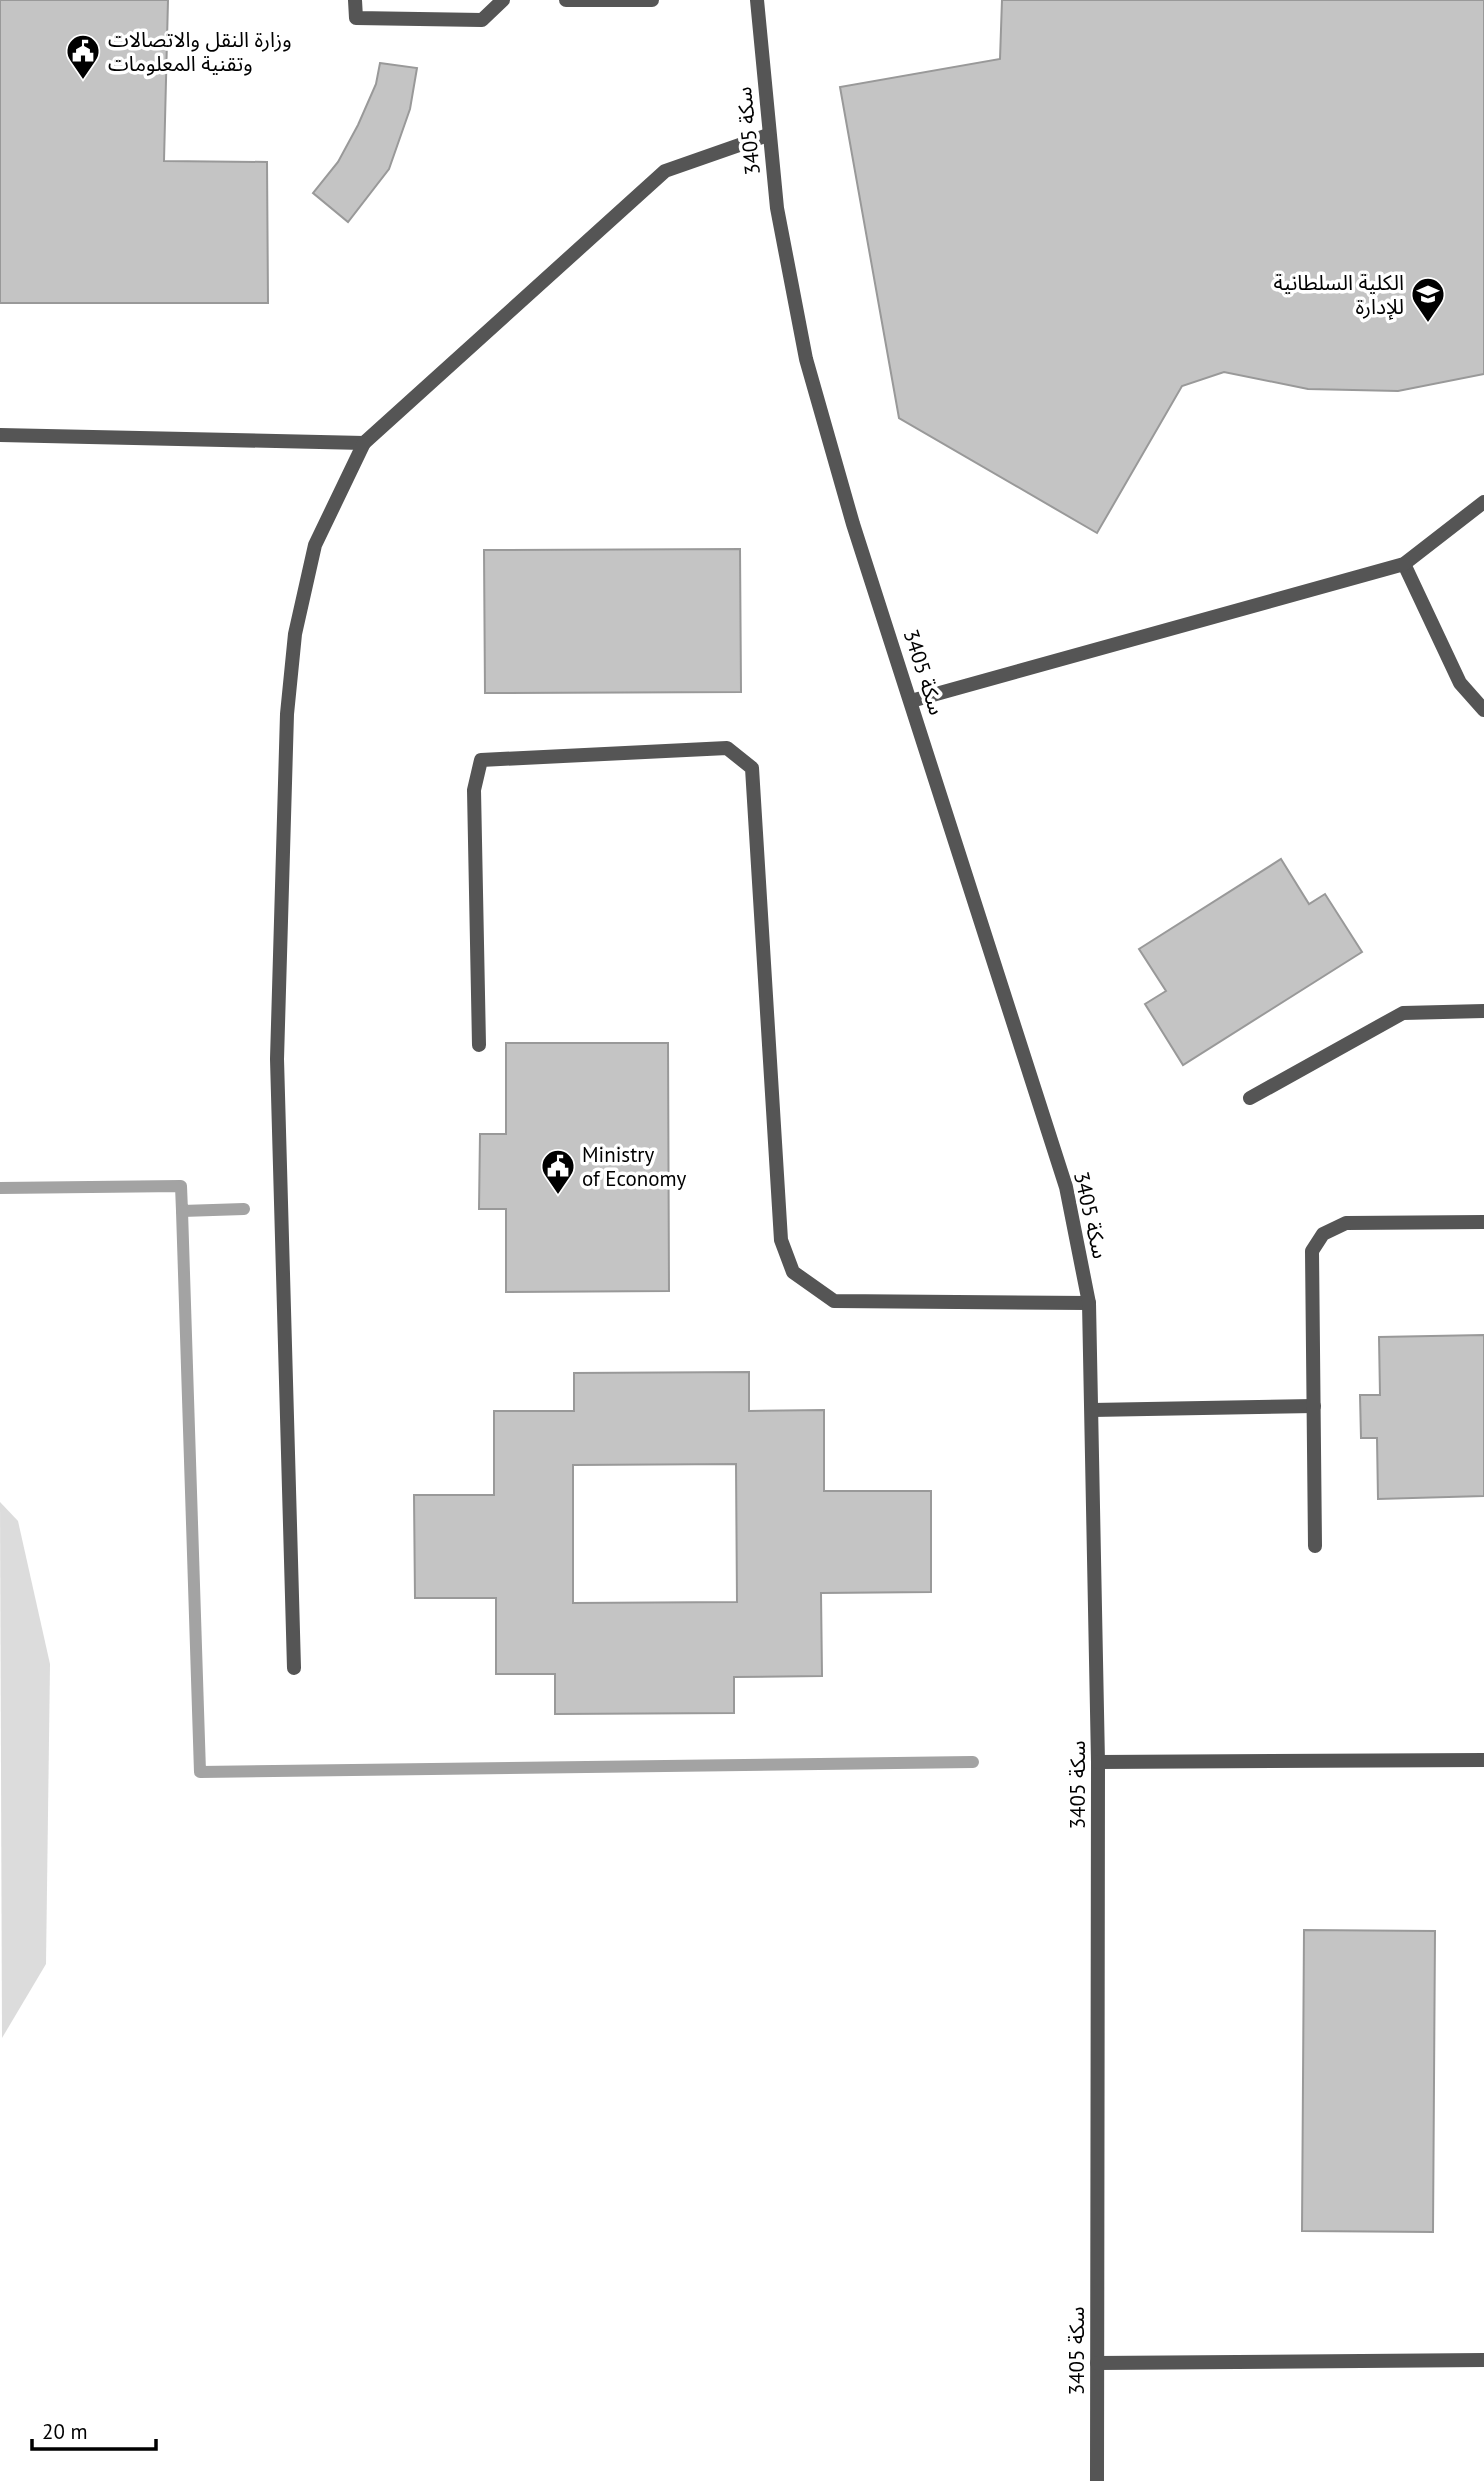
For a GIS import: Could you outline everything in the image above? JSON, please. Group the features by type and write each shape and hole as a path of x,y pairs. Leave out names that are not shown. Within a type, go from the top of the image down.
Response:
{"street":[{"path":"355,0 356,18 481,20 503,0"},
{"path":"566,0 652,0"},
{"name":"سكة 3405","path":"757,0 777,208 806,359 853,524 1066,1187 1089,1303 1098,1762 1097,2481"},
{"path":"294,1668 278,1059 287,714 295,634 315,545 364,443 665,171 768,135"},
{"path":"0,435 364,443"},
{"path":"912,701 1404,564 1484,502"},
{"path":"1404,564 1460,683 1484,710"},
{"path":"479,1045 474,790 481,760 727,748 752,768 781,1240 793,1272 834,1301 1089,1303"},
{"path":"1250,1098 1403,1013 1484,1011"},
{"path":"1315,1546 1312,1251 1323,1234 1346,1223 1484,1222"},
{"path":"1091,1410 1314,1406"},
{"path":"1098,1762 1484,1760"},
{"path":"1097,2363 1484,2360"}],"shaded area":[{"path":"0,1502 18,1521 50,1664 46,1964 2,2038"}],"building":[{"name":"وزارة النقل والاتصالات وتقنية المعلومات","path":"0,0 168,0 164,161 267,162 268,303 0,303"},
{"path":"1002,0 1484,0 1484,374 1398,391 1308,389 1224,372 1182,386 1097,533 899,418 840,87 1000,59"},
{"path":"380,63 417,68 410,109 389,169 348,222 313,193 338,162 358,125 376,84"},
{"path":"740,549 741,692 485,693 484,550"},
{"path":"1281,859 1309,904 1325,894 1362,952 1183,1065 1145,1004 1166,991 1139,949"},
{"path":"506,1043 668,1043 669,1291 506,1292 506,1209 479,1209 480,1134 506,1134"},
{"path":"1484,1335 1484,1496 1378,1499 1377,1438 1361,1438 1360,1395 1380,1395 1379,1337"},
{"path":"749,1372 749,1411 824,1410 824,1491 931,1491 931,1592 821,1593 822,1676 734,1677 734,1713 555,1714 555,1674 496,1674 496,1598 415,1598 414,1495 494,1495 494,1411 574,1411 574,1373","holes":["736,1464 737,1602 573,1603 573,1465"]},
{"path":"1304,1930 1435,1931 1433,2232 1302,2231"}],"waterway":[{"path":"0,1188 181,1186 182,1211 244,1209"},
{"path":"182,1211 200,1772 973,1762"}],"place":[{"name":"وزارة النقل والاتصالات وتقنية المعلومات","path":"83,81"},
{"name":"الكلية السلطانية للإدارة","path":"1428,324"},
{"name":"Ministry of Economy","path":"558,1196"}]}
